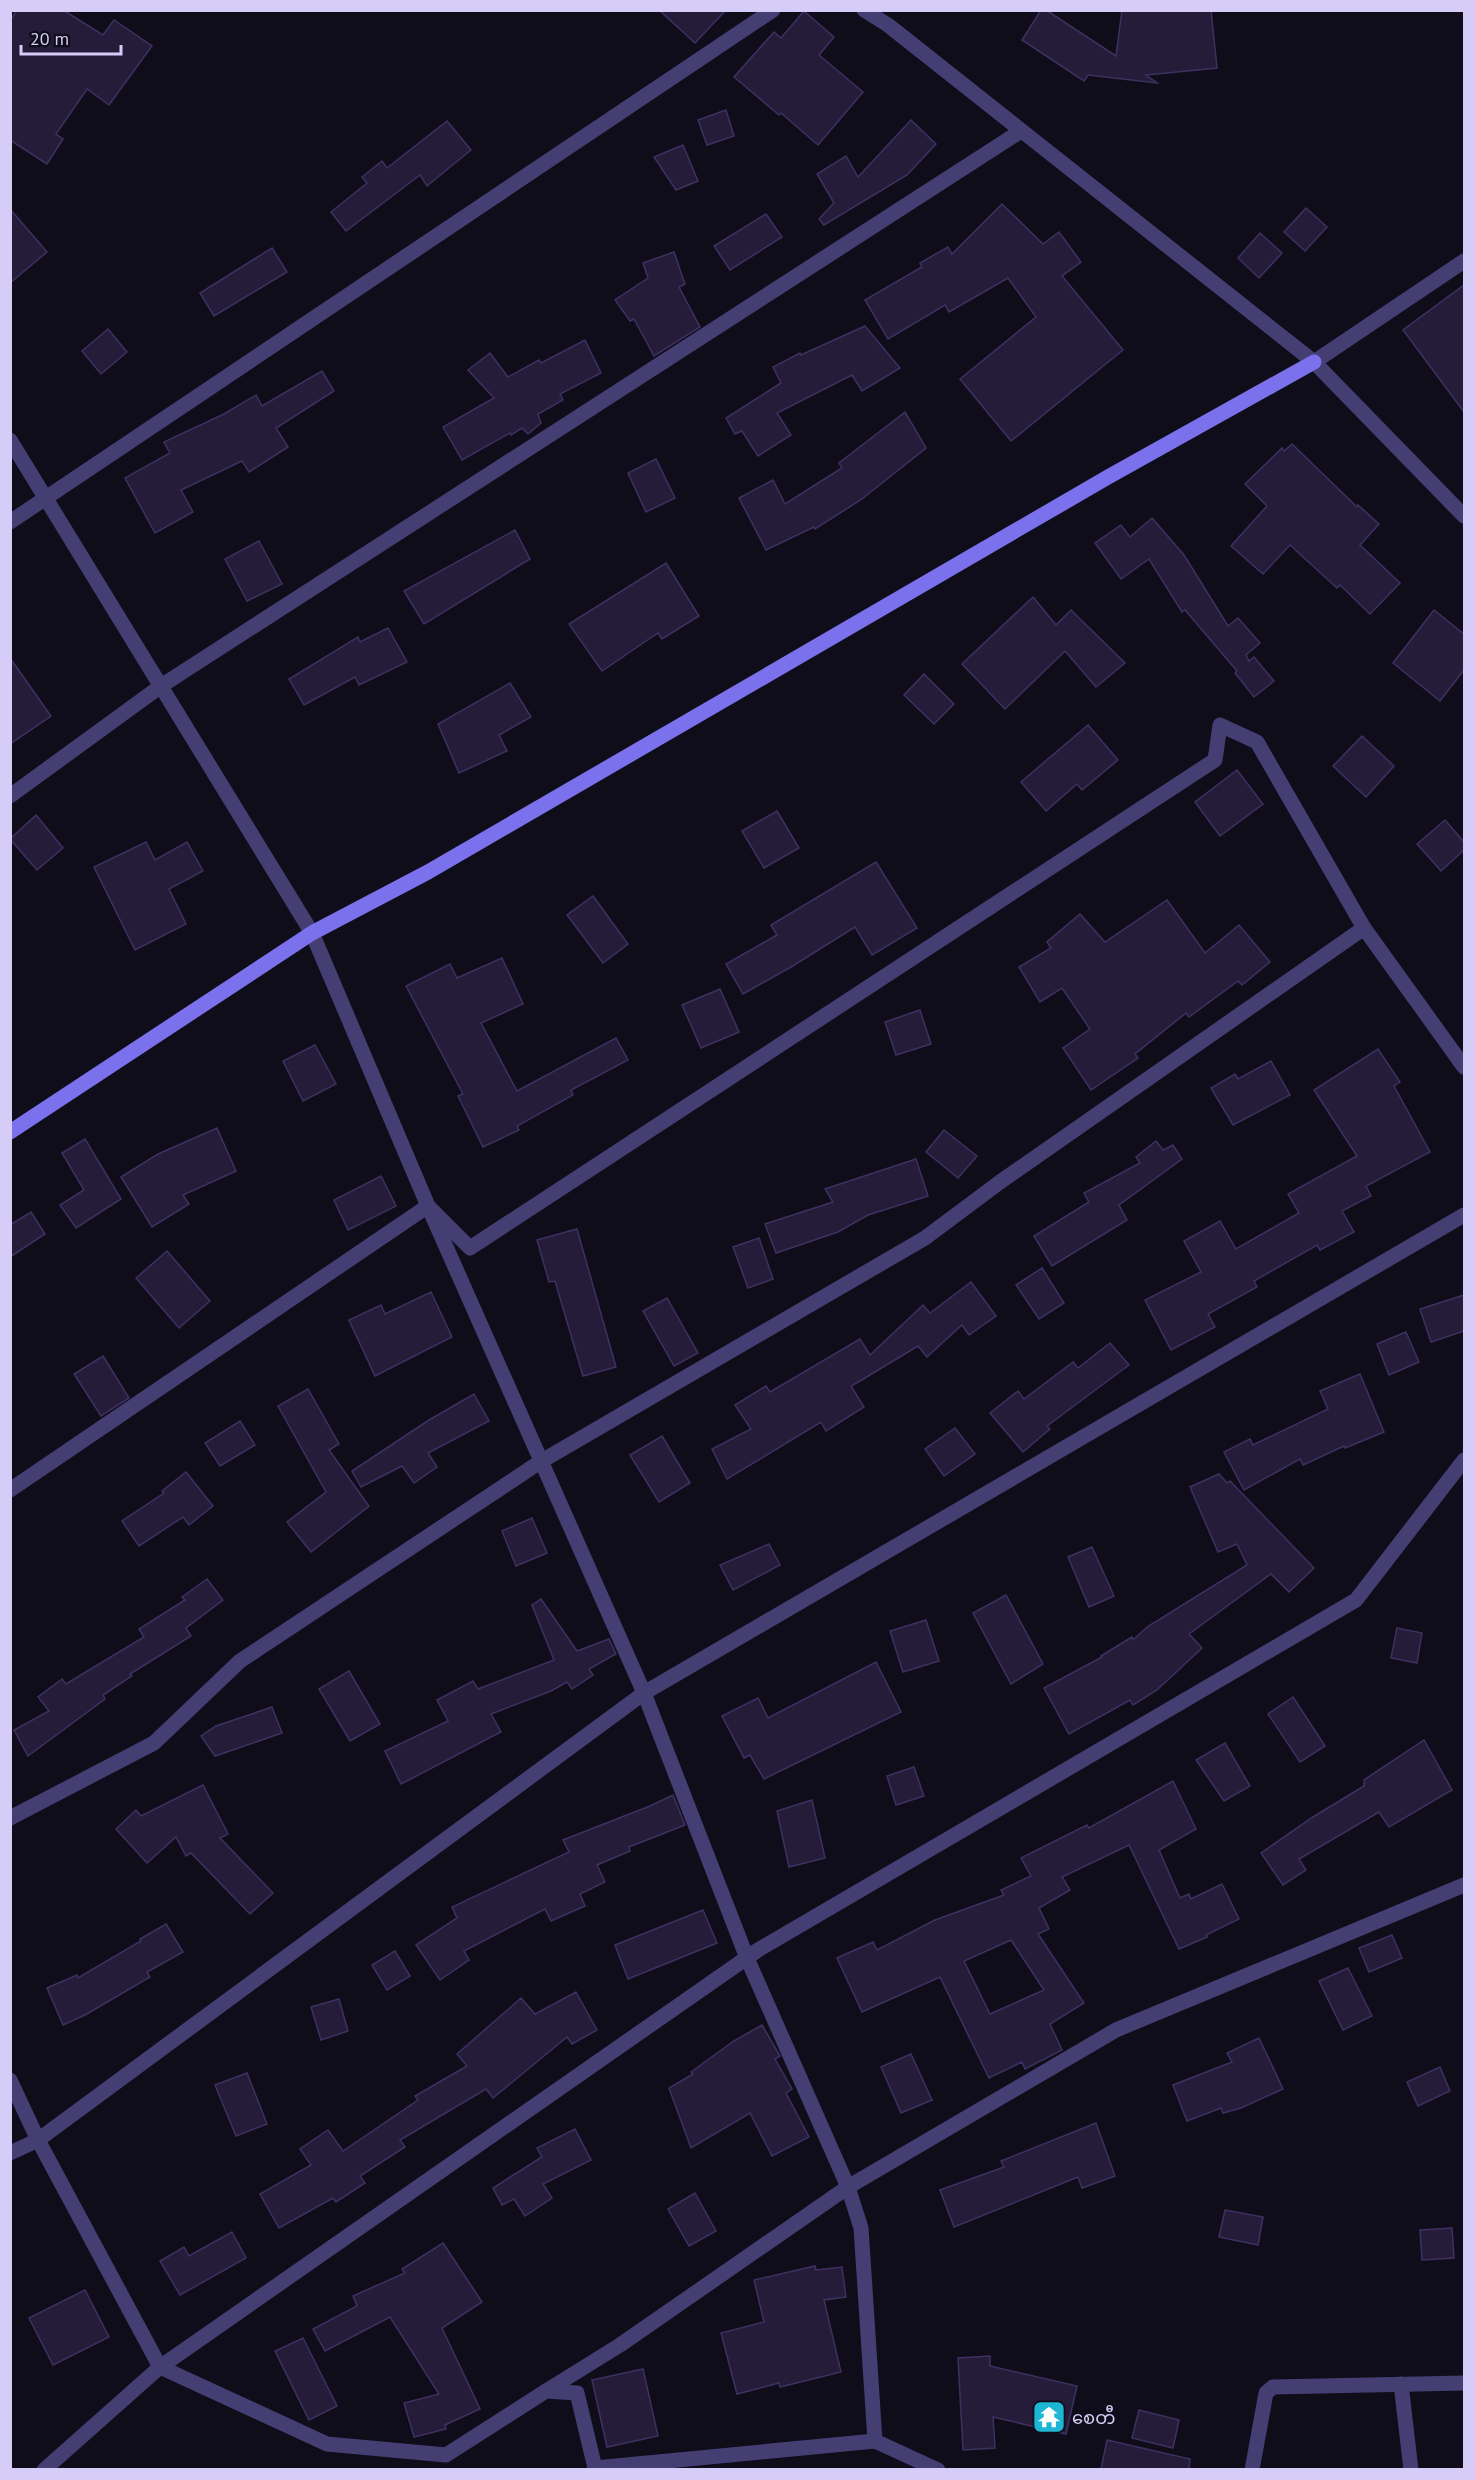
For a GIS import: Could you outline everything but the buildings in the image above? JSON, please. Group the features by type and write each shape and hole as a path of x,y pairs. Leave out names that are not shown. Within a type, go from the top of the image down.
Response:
{"street":[{"path":"10,522 773,10"},
{"path":"864,10 888,25 1314,362 1464,516"},
{"path":"10,796 161,686 1021,131"},
{"path":"10,1132 312,933 428,872 1108,477 1314,362 1464,261"},
{"path":"10,440 312,933 428,1206 644,1693 747,1958 848,2187 861,2228 875,2441"},
{"path":"428,1206 470,1248 1215,760 1220,725 1257,742 1365,928 1464,1067"},
{"path":"10,1818 154,1743 240,1661 540,1461 925,1238 1000,1182 1365,928"},
{"path":"10,1490 428,1206"},
{"path":"10,2153 38,2140 644,1693 1464,1215"},
{"path":"44,2469 160,2367 747,1958 1356,1600 1464,1460"},
{"path":"10,2080 38,2140 160,2367 327,2444 446,2455 620,2345 848,2187 1116,2030 1464,1885"},
{"path":"1252,2469 1266,2393 1274,2387 1464,2383"},
{"path":"1401,2384 1410,2469"},
{"path":"546,2391 576,2393 595,2468 875,2441 938,2469"}],"place":[{"name":"စေတီ","path":"1049,2417"}]}
